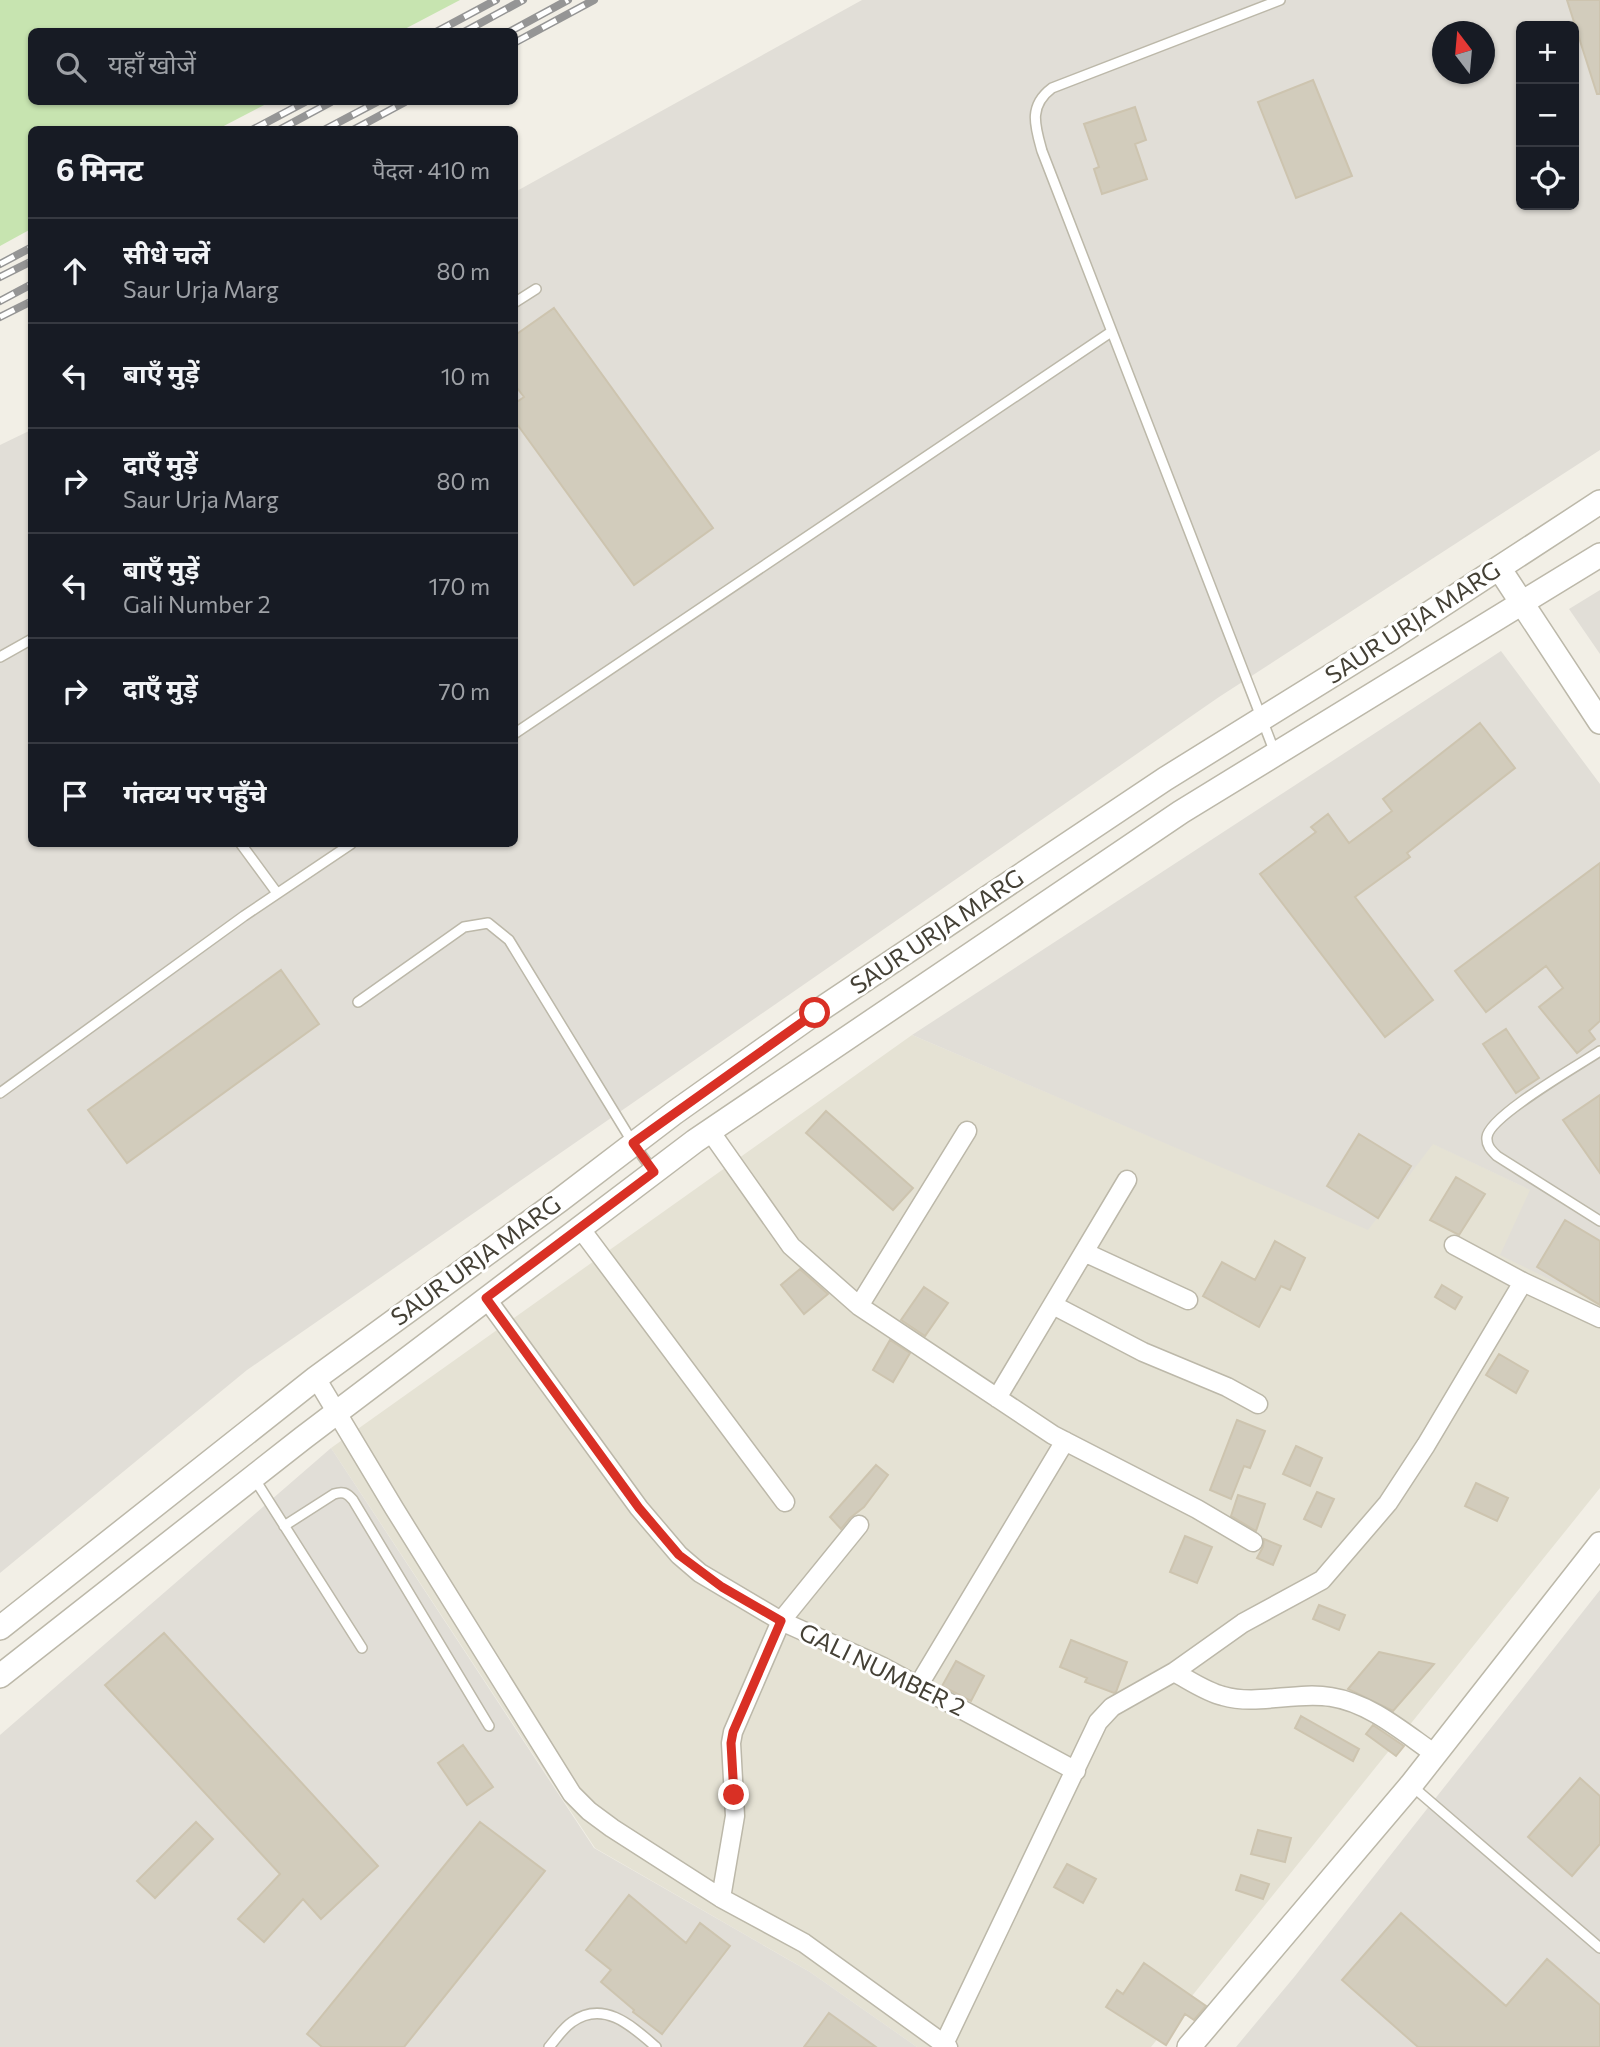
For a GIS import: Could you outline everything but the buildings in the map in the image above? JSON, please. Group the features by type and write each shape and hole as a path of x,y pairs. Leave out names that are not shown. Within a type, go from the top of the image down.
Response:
{"street":[{"name":"SAUR URJA MARG","path":"0,1628 316,1378 633,1143 815,1013 1165,779 1600,502"},
{"name":"SAUR URJA MARG","path":"0,1676 336,1412 709,1131 1181,813 1600,555"},
{"path":"1499,568 1600,722"},
{"path":"874,974 898,1004"},
{"path":"709,1131 791,1246 859,1306 1065,1441 1198,1509 1253,1542"},
{"path":"859,1306 967,1131"},
{"path":"997,1398 1127,1180"},
{"path":"580,1228 785,1502"},
{"path":"1454,1245 1523,1282 1600,1318"},
{"path":"1084,1252 1188,1300"},
{"path":"316,1378 572,1794 612,1828 721,1898 804,1943 946,2045 1098,1722 1112,1707 1174,1672 1243,1623 1322,1580 1388,1503 1426,1445 1523,1282"},
{"name":"GALI NUMBER 2","path":"486,1298 639,1508 679,1555 722,1587 781,1621 881,1666 1076,1771"},
{"path":"1053,1305 1143,1352 1227,1387 1258,1404"},
{"path":"918,1686 1065,1441"},
{"path":"721,1898 735,1816 731,1743 733,1732 781,1621 859,1525"},
{"path":"1189,2047 1411,1785 1600,1544"},
{"path":"1174,1672 1223,1696 1331,1697 1350,1702 1370,1710 1435,1754"}],"lane":[{"path":"1275,755 1042,151 1035,129 1035,113 1041,96 1052,88 1280,0"},
{"path":"518,300 536,289"},
{"path":"518,731 1111,331"},
{"path":"0,657 28,641"},
{"path":"244,847 277,894"},
{"path":"0,1093 347,847"},
{"path":"359,1002 464,927 488,923 509,940 633,1143 654,1172"},
{"path":"1600,1051 1506,1112 1492,1126 1487,1137 1489,1147 1497,1156 1600,1221"},
{"path":"253,1477 362,1648"},
{"path":"284,1526 334,1494 347,1494 489,1726"},
{"path":"1411,1785 1600,1948"},
{"path":"549,2047 572,2022 595,2014 623,2020 656,2047"}],"shaded area":[{"path":"862,0 1600,0 1600,450 1219,697 247,1370 0,1573 0,445 28,431 28,847 518,847 518,190"},
{"path":"1600,590 1600,654 1569,609"},
{"path":"1501,651 1600,784 1600,1304 1500,1255 1530,1190 1433,1144 1368,1230 912,1035"},
{"path":"912,1035 1368,1229 1432,1143 1531,1190 1600,1304 1600,1488 1151,2047 917,2047 810,1972 595,1848 331,1448"},
{"path":"331,1448 594,1848 810,1972 917,2047 0,2047 0,1735"},
{"path":"1600,1590 1600,2047 1236,2047 1295,1976"}],"green space":[{"path":"0,0 460,0 407,28 28,28 28,105 264,105 224,126 28,126 28,231 0,246"}],"railway":[{"path":"444,28 496,0"},
{"path":"471,28 523,0"},
{"path":"516,28 568,0"},
{"path":"518,41 594,0"},
{"path":"260,126 299,105"},
{"path":"286,126 325,105"},
{"path":"332,126 371,105"},
{"path":"360,126 399,105"},
{"path":"0,264 28,249"},
{"path":"0,277 28,263"},
{"path":"0,301 28,286"},
{"path":"0,317 28,303"}],"route":[{"path":"734,1795 731,1743 733,1732 781,1621 700,1573 679,1555 639,1508 486,1298 654,1172 633,1143 815,1013"}]}
